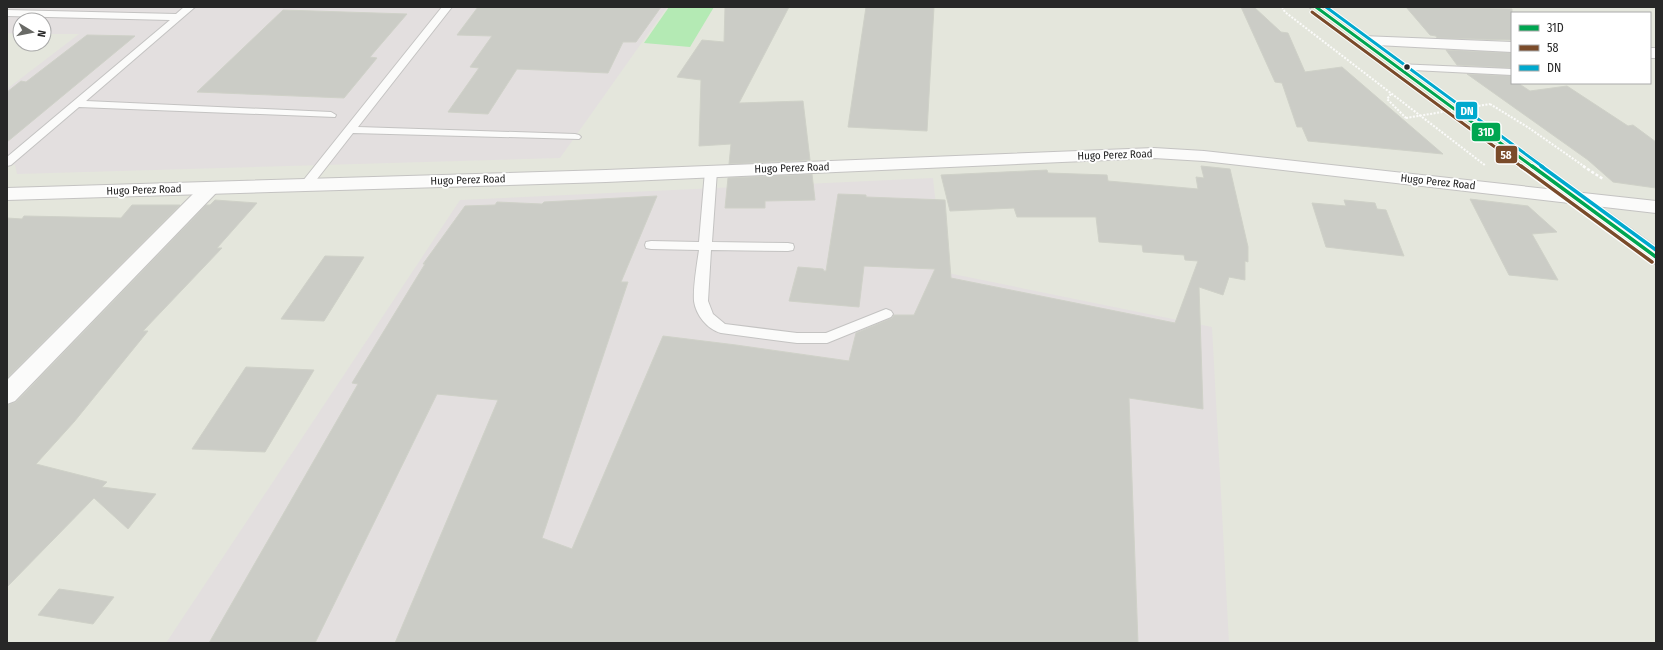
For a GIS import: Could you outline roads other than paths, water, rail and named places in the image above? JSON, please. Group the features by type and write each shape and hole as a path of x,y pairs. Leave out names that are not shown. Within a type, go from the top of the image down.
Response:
{"main road":[{"path":"1316,7 1656,257"}],"street":[{"path":"1362,41 1511,47"},
{"name":"Hugo Perez Road","path":"7,194 711,171 1154,153 1226,158 1656,207"},
{"path":"7,395 210,188"}],"lane":[{"path":"7,163 190,7"},
{"path":"306,185 447,7"},
{"path":"7,13 178,17"},
{"path":"1398,67 1511,72"},
{"path":"76,104 331,115"},
{"path":"349,130 575,137"},
{"path":"711,171 701,301 707,317 721,328 797,338 827,338 886,314"},
{"path":"651,245 788,247"}]}
